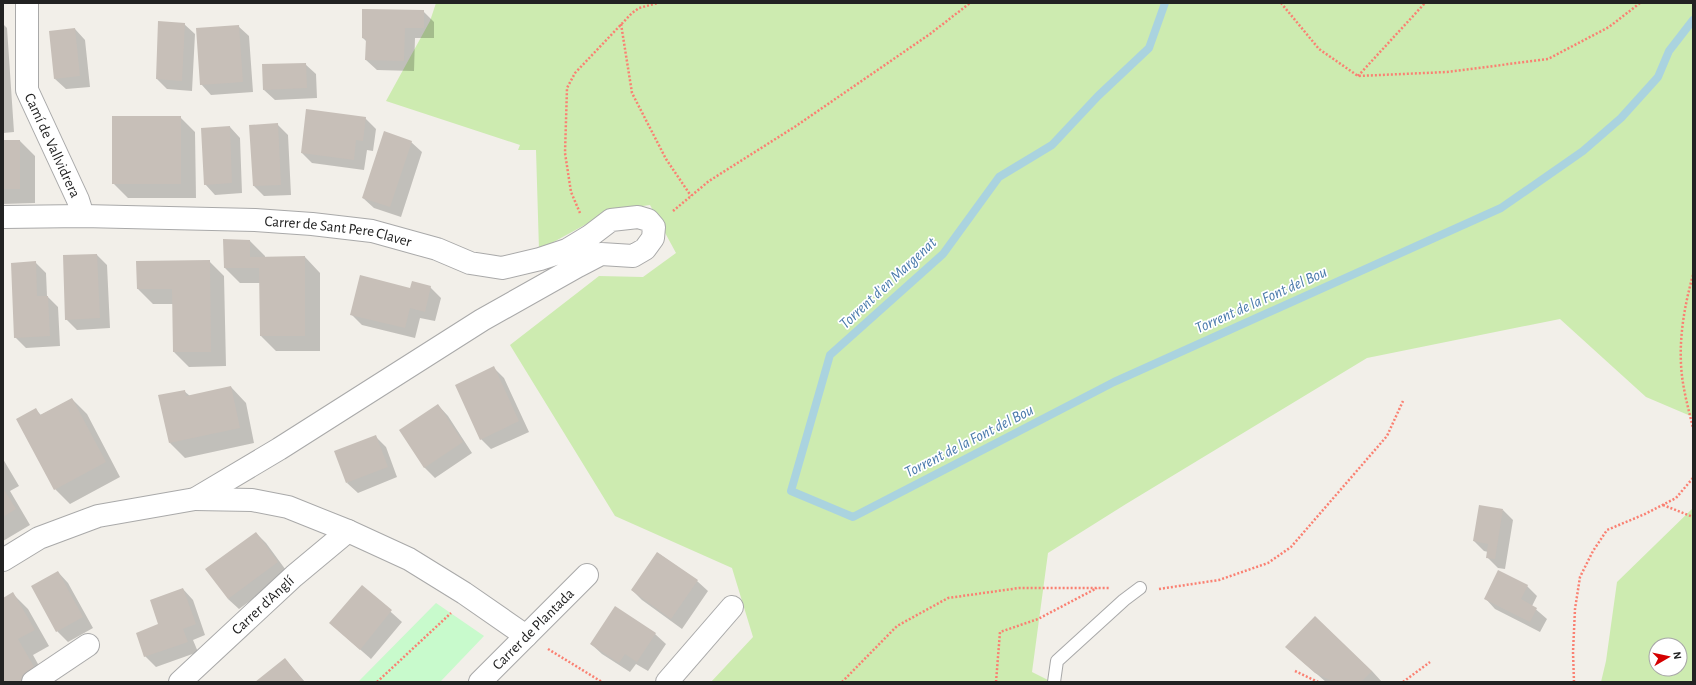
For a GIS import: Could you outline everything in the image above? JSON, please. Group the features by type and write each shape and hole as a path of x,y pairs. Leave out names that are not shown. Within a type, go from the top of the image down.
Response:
{"street":[{"name":"Camí de Vallvidrera","path":"27,3 27,90 78,200 83,216"},
{"name":"Carrer de Sant Pere Claver","path":"3,217 83,216 254,220 312,224 372,231 436,248 470,263 502,268 540,259 567,250 590,236 611,220 638,217 648,220 654,227"},
{"path":"196,499 279,449 482,320 578,266 601,254 633,256 645,249 653,238 654,227"},
{"path":"3,560 38,538 98,516 196,499 252,500 288,506 409,559 464,593 526,636"},
{"name":"Carrer d'Anglí","path":"180,682 294,576 348,531"},
{"name":"Carrer de Plantada","path":"480,682 587,575"},
{"path":"667,682 732,607"},
{"path":"33,682 88,645"}],"lane":[{"path":"1054,682 1057,661 1124,600 1140,588"}],"path":[{"path":"582,219 571,192 565,153 567,88 575,73 632,12 639,8 658,3"},
{"path":"654,227 709,181 796,126 930,34 970,3"},
{"path":"1281,3 1319,49 1358,76 1447,72 1548,59 1609,27 1640,3"},
{"path":"1358,76 1425,3"},
{"path":"621,24 632,94 666,159 691,196"},
{"path":"1693,275 1684,305 1681,333 1682,376 1693,428"},
{"path":"842,682 897,626 948,598 1019,588 1160,589 1219,580 1268,563 1291,547 1387,436 1403,401"},
{"path":"1574,682 1573,652 1580,577 1592,551 1607,530 1676,498 1693,478"},
{"path":"1663,505 1693,517"},
{"path":"996,682 1000,632 1038,620 1097,588"},
{"path":"377,682 451,613"},
{"path":"544,647 602,682"},
{"path":"1403,682 1430,662"},
{"path":"1295,671 1318,682"}],"green space":[{"path":"436,3 1693,3 1693,417 1646,397 1560,319 1367,358 1048,553 1032,672 1052,682 711,682 753,637 732,568 615,516 510,345 599,276 643,277 676,253 650,205 612,210 539,250 536,150 518,150 520,145 386,101 430,21"},
{"path":"1693,508 1693,682 1601,682 1606,661 1617,582"},
{"path":"436,603 484,636 440,682 358,682"}],"building":[{"path":"362,9 424,10 424,28 405,28 404,61 365,60 366,39 362,38"},
{"path":"158,21 185,23 182,81 156,79"},
{"path":"239,25 243,82 200,85 196,28"},
{"path":"75,28 80,76 54,79 49,31"},
{"path":"306,63 307,88 263,90 262,64"},
{"path":"306,109 366,117 363,141 356,140 354,160 301,153"},
{"path":"112,116 181,116 181,184 112,184"},
{"path":"278,123 281,185 253,186 249,125"},
{"path":"230,126 232,183 204,185 201,128"},
{"path":"384,131 412,141 390,207 362,198"},
{"path":"3,140 20,140 20,189 3,189"},
{"path":"223,239 250,240 250,257 305,256 305,336 260,336 259,268 224,268"},
{"path":"97,254 100,318 65,320 63,255"},
{"path":"210,260 211,352 173,352 172,289 137,289 136,261"},
{"path":"36,261 37,296 48,296 50,336 14,338 11,263"},
{"path":"360,275 410,288 412,281 431,286 425,312 410,308 405,328 350,315"},
{"path":"494,366 519,421 480,440 455,385"},
{"path":"231,386 240,428 169,443 158,395 185,390 186,396"},
{"path":"72,398 106,462 54,490 16,419 36,408 40,415"},
{"path":"438,404 463,442 424,468 399,430"},
{"path":"376,435 388,467 346,483 334,451"},
{"path":"3,488 16,509 3,517"},
{"path":"1479,505 1503,509 1495,559 1486,558 1488,544 1473,541"},
{"path":"256,532 278,562 228,599 205,569"},
{"path":"657,552 698,580 671,619 631,590"},
{"path":"1498,570 1528,585 1521,599 1537,608 1530,622 1484,599"},
{"path":"58,571 83,617 56,632 31,586"},
{"path":"362,585 392,610 360,650 329,623"},
{"path":"183,588 196,624 183,629 188,642 144,657 136,633 158,624 150,600"},
{"path":"13,592 35,630 18,639 37,672 19,682 3,682 3,598"},
{"path":"615,606 656,633 637,662 625,654 619,663 590,644"},
{"path":"1315,616 1372,671 1361,682 1334,682 1315,673 1285,647"},
{"path":"285,658 304,682 255,682"}],"waterway":[{"name":"Torrent de la Font del Bou","path":"1165,3 1149,48 1098,96 1052,145 999,177 943,254 830,355 791,491 853,517 1114,382 1501,208 1583,151 1621,118 1658,77 1669,51 1693,20"}],"water label":[{"name":"Torrent d'en Margenat","path":"888,283"}]}
